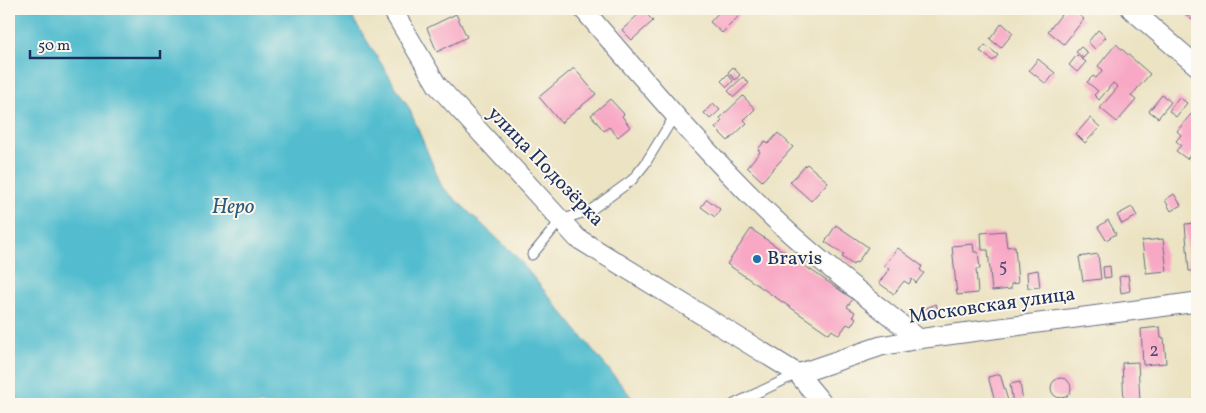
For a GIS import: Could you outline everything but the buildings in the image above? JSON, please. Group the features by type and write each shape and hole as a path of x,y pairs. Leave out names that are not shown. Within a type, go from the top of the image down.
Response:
{"street":[{"name":"улица Подозёрка","path":"392,9 437,85 577,238 798,374 823,404"},
{"path":"582,9 675,115 765,210 815,256 919,339"},
{"path":"1131,9 1197,66"},
{"name":"Московская улица","path":"798,374 881,346 919,339 1197,302"}],"lane":[{"path":"532,255 561,220 591,210 632,180 645,164 675,115"},
{"path":"734,404 798,374"}],"water":[{"name":"Неро","path":"9,9 347,9 409,108 442,187 516,256 637,404 9,404"}],"place":[{"name":"Bravis","path":"757,259"}]}
